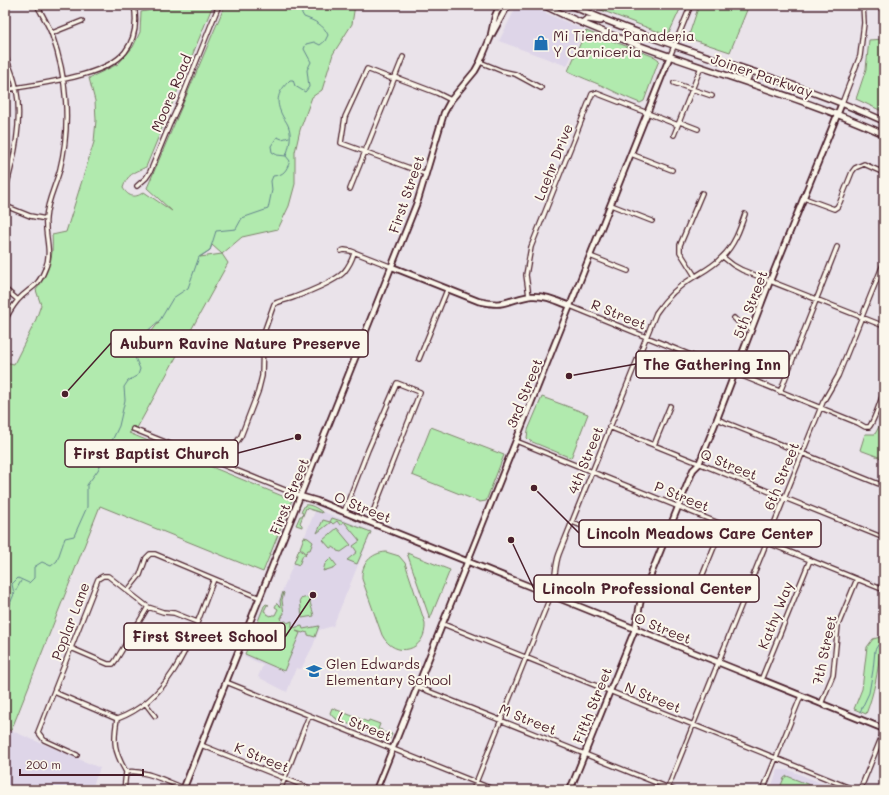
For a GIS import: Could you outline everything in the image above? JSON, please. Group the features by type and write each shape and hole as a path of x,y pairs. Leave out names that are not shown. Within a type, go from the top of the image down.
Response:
{"main road":[{"name":"Joiner Parkway","path":"543,5 582,23 670,56 838,114 884,134"},
{"name":"Joiner Parkway","path":"570,5 674,46 751,71 884,121"},
{"path":"582,23 587,19 613,23"},
{"path":"746,82 751,71"}],"street":[{"path":"5,321 18,300 34,288 41,280 46,267 49,254 46,219 47,209 60,168 65,143 66,120 63,79 52,33 37,5"},
{"path":"5,90 85,74 109,65 126,51 132,41 135,29 136,14 134,5"},
{"name":"Moore Road","path":"137,186 150,172 169,126 182,100 219,5"},
{"path":"491,36 495,16 500,5"},
{"path":"491,36 508,5"},
{"name":"3rd Street","path":"376,790 444,624 691,5"},
{"name":"5th Street","path":"635,629 641,599 693,470 699,464 736,374 770,281 860,56 864,23 863,5"},
{"path":"52,33 82,21"},
{"name":"First Street","path":"183,789 418,200 441,123 451,100 475,71 491,36"},
{"path":"5,55 16,88 18,112 17,138 5,191"},
{"path":"350,189 403,57"},
{"path":"480,62 502,71 515,74 541,88"},
{"path":"674,135 701,67"},
{"path":"426,174 341,143 345,116 367,69 390,78 395,77 451,100"},
{"path":"674,83 712,96"},
{"name":"Laehr Drive","path":"529,296 526,274 531,247 592,94 596,93 647,113"},
{"path":"647,113 698,129"},
{"path":"631,154 672,170"},
{"path":"804,198 834,209 840,202 855,168 864,164 884,173"},
{"path":"695,276 680,252 680,245 702,193"},
{"path":"5,205 30,216 46,219"},
{"path":"611,205 652,221"},
{"name":"4th Street","path":"473,790 552,595 555,583 557,561 609,427 656,313 662,304 675,291 723,257 734,241 746,214"},
{"path":"780,392 837,248"},
{"name":"R Street","path":"341,251 346,250 392,267 478,302 490,304 502,303 529,296 548,297 865,427 869,428 873,424 884,391"},
{"path":"225,466 230,452 241,436 258,392 262,376 263,334 274,304 293,298 337,278 344,273 350,264 354,253"},
{"path":"590,256 628,270"},
{"path":"723,257 742,270 884,326"},
{"name":"6th Street","path":"667,789 823,402 836,382 884,262"},
{"path":"5,289 18,300"},
{"path":"419,359 447,290"},
{"path":"734,318 740,324 752,328"},
{"path":"344,512 397,382 420,392 369,522"},
{"path":"654,445 670,406"},
{"path":"717,419 884,486"},
{"name":"Q Street","path":"609,427 884,538"},
{"path":"133,429 300,496"},
{"name":"P Street","path":"516,441 884,590"},
{"name":"O Street","path":"300,496 317,501 552,595 884,730"},
{"path":"572,522 612,538"},
{"path":"694,596 723,525"},
{"path":"128,590 140,575 146,558 150,554 155,554 260,598"},
{"name":"Kathy Way","path":"761,680 810,560"},
{"name":"Poplar Lane","path":"77,755 44,740 38,732 98,579 102,576 108,576 148,607 197,622"},
{"path":"54,692 117,719 126,716 145,703 164,686 172,674 185,650 214,579"},
{"name":"7th Street","path":"822,704 833,675 838,625 857,579"},
{"path":"71,648 108,664 113,664 148,607"},
{"name":"N Street","path":"444,624 855,790"},
{"name":"Fifth Street","path":"570,790 635,629"},
{"name":"L Street","path":"226,682 495,790"},
{"name":"M Street","path":"418,687 667,789 674,790"},
{"name":"7th Street","path":"763,790 801,696"},
{"path":"145,703 155,716"},
{"path":"280,790 309,716"},
{"path":"117,719 114,734 115,746 126,772 124,790"},
{"path":"860,790 884,730"},
{"name":"K Street","path":"201,745 314,790"},
{"path":"126,772 143,772 183,789"}],"shaded area":[{"path":"517,5 528,5 584,30 567,66 499,41"},
{"path":"316,509 372,531 333,626 319,630 313,646 301,669 296,668 287,692 258,677 263,665 244,656 260,612 274,615 278,609 276,606"},
{"path":"5,728 100,768 91,790 5,790"},
{"path":"778,770 789,770 838,790 770,790"}],"green space":[{"path":"167,5 213,5 146,167 129,177 123,188 128,194 133,196 144,192 172,211 147,188 225,5 355,5 352,24 333,54 322,90 312,97 300,130 295,152 295,184 289,206 278,229 242,237 222,254 228,263 137,428 129,433 292,500 263,572 100,506 11,731 5,728 5,362 14,364 35,322 41,305 36,290 41,284 50,264 52,235 66,232 94,142 96,120 95,101 89,78 118,64 133,47 140,32 141,12 167,7","holes":["212,245 222,254 200,257 210,250","159,322 134,354 136,341"]},
{"path":"588,5 682,5 669,33 664,34"},
{"path":"699,5 749,5 730,52 688,38"},
{"path":"586,31 655,57 659,60 644,101 640,103 568,71"},
{"path":"884,39 884,112 856,99 866,69 869,40"},
{"path":"542,397 588,414 571,458 530,441 527,438 528,430"},
{"path":"884,404 884,459 860,450 865,434 875,434 881,423 879,416"},
{"path":"431,427 504,455 486,501 480,502 412,475"},
{"path":"305,505 314,507 322,513 306,508 300,523 302,527 296,525 300,516 302,516 303,513 301,512"},
{"path":"332,518 344,522 340,525 337,521 333,524 331,522 317,533 323,520 330,522"},
{"path":"345,523 371,532 357,564 347,560 357,552 353,546 360,541"},
{"path":"337,528 351,545 341,552 337,551 333,547 330,548 323,540"},
{"path":"304,537 313,542 310,550 306,553 300,548"},
{"path":"299,549 306,554 303,555 299,565 294,563"},
{"path":"386,552 399,556 405,563 425,623 424,633 421,640 416,646 409,649 402,650 394,648 382,635 362,579 363,569 368,560 376,555"},
{"path":"407,553 450,570 430,619"},
{"path":"331,558 337,566 323,571 325,564"},
{"path":"283,592 282,600 284,614 282,615 283,617 281,617 282,622 286,621 287,623 292,621 292,628 302,626 303,629 319,626 315,637 308,635 308,633 296,631 300,633 284,671 245,654 264,606 266,604 269,605 267,605 264,611 267,614 271,616 275,615 278,609 275,607 277,603 281,607 280,601"},
{"path":"308,597 310,599 314,616 302,618 300,599"},
{"path":"884,636 884,649 880,650 875,683 866,714 854,709 862,689 867,647 873,639"},
{"path":"332,708 368,722 369,720 380,724 378,729 382,730 382,732 392,734 389,740 336,719 330,713"},
{"path":"787,776 822,790 779,790 784,778"}],"waterway":[{"path":"5,616 14,594 12,584 18,578 29,583 34,578 34,567 42,562 51,566 57,561 65,538 74,536 87,507 87,485 98,470 119,426 125,400 124,387 128,381 138,375 140,369 134,355 136,341 160,320 173,298 188,288 199,257 210,250 216,231 236,229 242,218 268,209 272,190 271,181 273,176 280,175 284,172 290,161 286,156 290,142 290,131 280,111 278,101 280,92 290,80 293,80 295,86 305,92 309,87 307,70 311,62 304,49 306,44 314,42 320,45 325,41 328,35 319,24 304,17 300,10 303,5"},
{"path":"286,156 277,155 272,152 271,146 277,137 282,139 289,137"},
{"path":"14,594 21,581"},
{"path":"860,712 869,693 875,650 878,645 884,644"}],"place":[{"name":"Mi Tienda Panaderia Y Carniceria","path":"541,43"},
{"name":"The Gathering Inn","path":"569,376"},
{"name":"Auburn Ravine Nature Preserve","path":"65,394"},
{"name":"First Baptist Church","path":"298,437"},
{"name":"Lincoln Meadows Care Center","path":"534,488"},
{"name":"Lincoln Professional Center","path":"511,540"},
{"name":"First Street School","path":"313,595"},
{"name":"Glen Edwards Elementary School","path":"314,671"}]}
